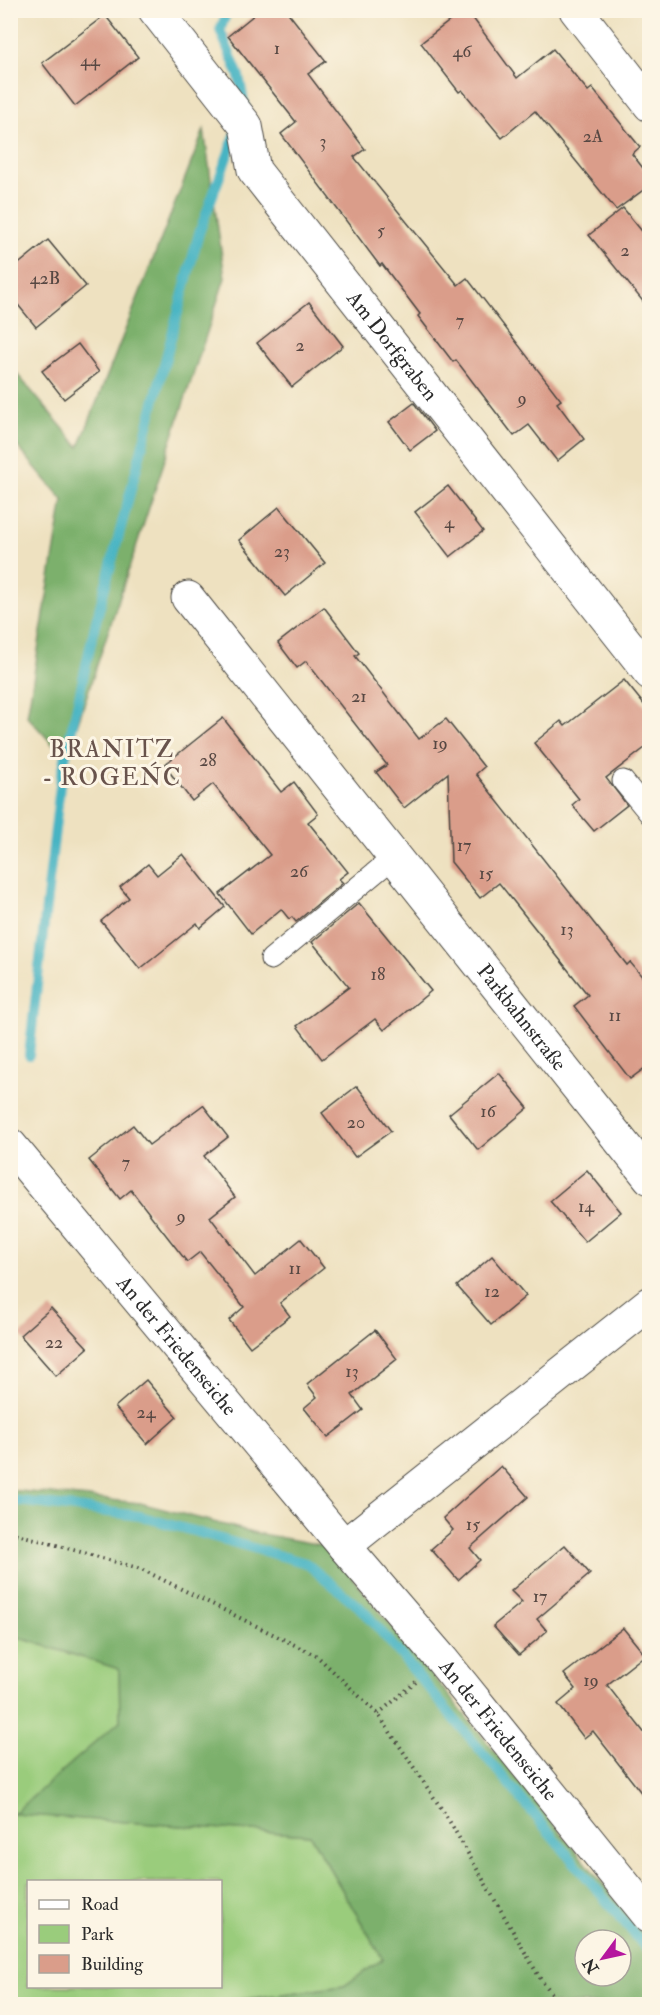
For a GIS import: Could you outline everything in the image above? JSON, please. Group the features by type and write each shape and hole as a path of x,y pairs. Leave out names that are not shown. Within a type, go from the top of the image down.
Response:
{"street":[{"name":"Am Dorfgraben","path":"155,10 246,126 254,170 650,673"},
{"path":"576,10 650,105"},
{"name":"Parkbahnstraße","path":"188,598 650,1178"},
{"name":"An der Friedenseiche","path":"10,1145 344,1546 442,1660 650,1917"},
{"path":"344,1546 650,1303"}],"lane":[{"path":"623,781 650,814"},
{"path":"271,959 394,857"}],"path":[{"path":"10,1532 141,1569 317,1656 378,1714 447,1817 541,1980 561,2004"},
{"path":"378,1714 410,1687"}],"green space":[{"path":"204,130 225,278 66,759 27,716 63,500 11,439 11,367 79,447"},
{"path":"10,1490 140,1503 256,1533 326,1546 649,1940 649,2004 208,2004 344,1986 383,1959 310,1835 13,1814 120,1721 119,1669 11,1635"},
{"path":"10,1635 119,1669 120,1721 14,1814 310,1835 383,1959 344,1986 208,2004 11,2004"}],"building":[{"path":"260,10 286,10 326,61 308,74 365,149 354,157 458,285 467,278 561,400 557,403 584,439 557,461 529,425 514,436 456,360 453,362 418,316 420,314 382,264 380,266 281,134 296,122 228,36"},
{"path":"467,10 517,78 553,49 588,91 592,88 640,147 632,154 650,177 650,185 616,210 535,111 502,138 462,90 459,92 421,43"},
{"path":"105,15 138,57 75,106 42,63"},
{"path":"623,208 650,241 650,310 589,235"},
{"path":"48,240 86,286 36,327 10,295 10,271"},
{"path":"309,302 343,346 292,387 257,343"},
{"path":"78,344 99,372 64,399 42,371"},
{"path":"414,403 435,431 410,450 389,422"},
{"path":"448,486 483,531 450,557 415,512"},
{"path":"279,507 325,563 285,596 239,540"},
{"path":"324,607 359,653 355,656 419,739 446,719 484,767 476,774 627,965 630,962 650,986 650,1064 630,1079 574,1006 588,995 499,883 480,898 451,862 448,773 404,808 376,772 387,765 306,661 297,668 278,643"},
{"path":"624,680 650,712 650,744 606,778 627,805 594,831 572,805 579,799 534,743 561,721 565,726"},
{"path":"223,718 281,792 294,782 318,814 308,822 348,872 339,879 343,883 296,922 292,917 289,919 281,909 251,934 220,894 270,855 213,784 192,801 164,765"},
{"path":"183,854 225,907 200,928 197,923 140,969 101,921 129,898 120,887 148,864 157,875"},
{"path":"359,903 431,991 384,1030 375,1019 322,1059 297,1026 349,987 312,942"},
{"path":"499,1073 528,1108 478,1150 449,1114"},
{"path":"357,1086 391,1131 355,1157 322,1113"},
{"path":"203,1105 228,1137 204,1156 235,1197 210,1217 255,1276 301,1239 324,1268 280,1303 290,1316 250,1347 229,1320 244,1307 200,1252 187,1262 131,1190 120,1199 89,1160 133,1125 149,1145"},
{"path":"587,1170 621,1212 585,1242 550,1201"},
{"path":"492,1256 526,1296 491,1325 457,1286"},
{"path":"51,1308 88,1348 56,1376 20,1335"},
{"path":"375,1330 397,1359 352,1395 363,1410 328,1437 304,1408 317,1397 307,1384"},
{"path":"146,1380 177,1417 147,1444 115,1407"},
{"path":"501,1466 528,1497 470,1548 480,1560 458,1580 431,1549 453,1530 443,1518"},
{"path":"565,1545 590,1574 537,1619 547,1631 519,1655 493,1626 522,1602 511,1591"},
{"path":"623,1628 645,1655 607,1685 650,1740 650,1804 593,1731 584,1738 558,1704 576,1689 564,1674"}],"waterway":[{"path":"228,10 220,30 239,76 245,107"},
{"path":"29,1055 61,777 95,625 199,233 237,130"},
{"path":"10,1500 140,1516 306,1563 364,1611 650,1953"}],"district":[{"name":"BRANITZ - ROGEŃC","path":"112,763"}]}
